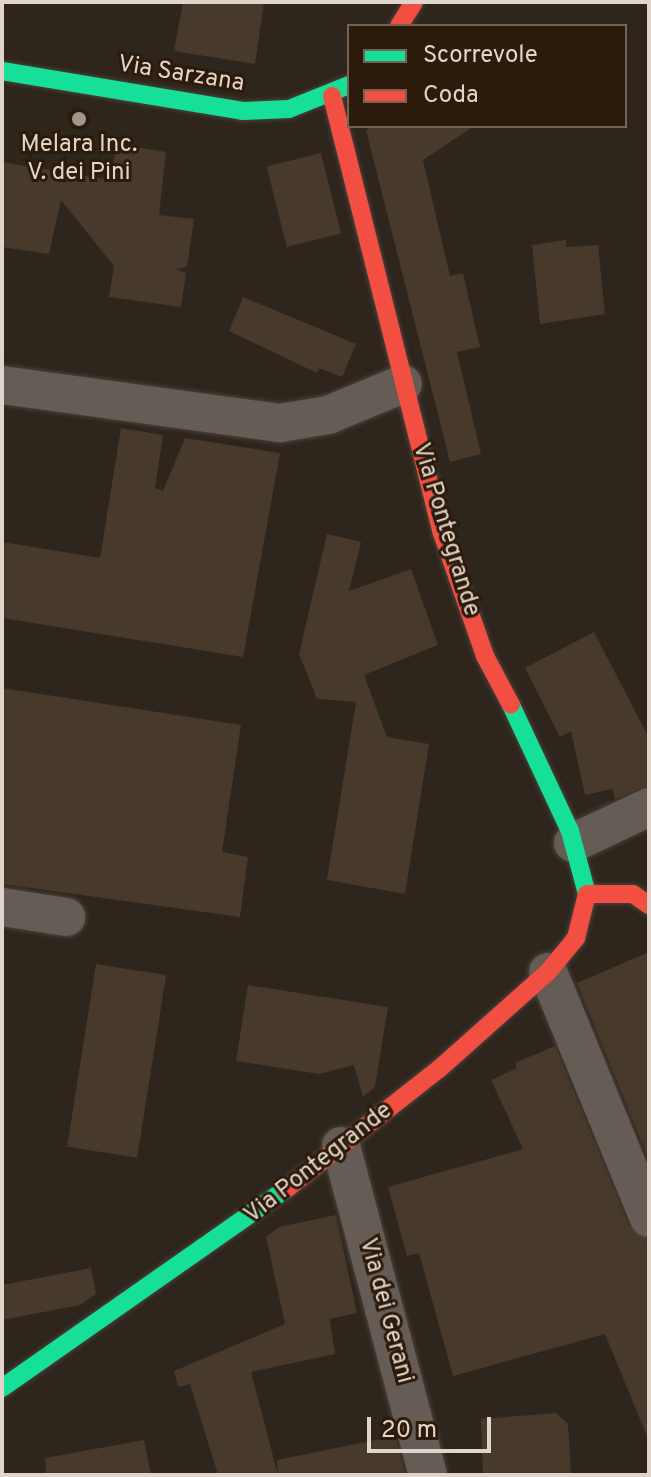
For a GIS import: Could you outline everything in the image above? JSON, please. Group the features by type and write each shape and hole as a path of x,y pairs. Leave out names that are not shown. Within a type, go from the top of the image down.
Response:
{"street":[{"path":"400,24 414,2"},
{"name":"Via Sarzana","path":"2,71 243,111 289,109 332,96 347,86"},
{"name":"Via Pontegrande","path":"2,1388 235,1230 439,1069 548,972 576,938 587,894 573,843 535,750 485,656 442,533 332,96"},
{"path":"2,385 280,423 328,415 403,384"},
{"path":"573,843 649,807"},
{"path":"587,894 633,894 649,905"},
{"path":"2,907 66,917"},
{"path":"548,972 649,1218"},
{"name":"Via dei Gerani","path":"341,1146 428,1475"}],"building":[{"path":"183,2 264,2 255,64 174,51"},
{"path":"471,128 423,160 450,276 463,273 480,347 457,352 481,454 450,462 366,130"},
{"path":"117,144 166,152 159,215 194,219 187,267 176,269 186,273 181,307 109,297 114,266 61,200 49,254 2,247 2,162 110,180"},
{"path":"321,153 341,234 287,247 267,167"},
{"path":"566,240 566,247 598,245 605,314 540,324 532,245"},
{"path":"243,297 356,344 342,377 319,368 317,373 229,331"},
{"path":"121,428 163,435 155,488 163,491 185,438 280,453 243,657 2,618 2,542 100,558"},
{"path":"327,534 361,542 349,591 411,569 438,645 364,675 387,737 429,744 405,894 327,880 356,702 317,699 299,654"},
{"path":"594,632 649,738 649,785 615,799 612,789 585,795 571,731 560,737 525,668"},
{"path":"2,688 241,725 222,852 248,857 240,917 2,884"},
{"path":"649,952 649,1160 577,983"},
{"path":"96,964 166,975 137,1158 67,1147"},
{"path":"248,985 388,1007 375,1087 363,1097 354,1065 319,1074 236,1061"},
{"path":"555,1046 629,1226 649,1240 649,1441 605,1334 453,1376 419,1253 407,1256 388,1187 523,1149 491,1080 517,1068 515,1063"},
{"path":"336,1215 357,1313 330,1319 335,1354 251,1372 278,1475 218,1475 190,1384 178,1387 174,1371 285,1324 266,1237 279,1227"},
{"path":"91,1268 96,1294 80,1305 2,1320 2,1285"},
{"path":"556,1413 568,1424 571,1475 483,1475 481,1419"},
{"path":"395,1436 405,1475 278,1475 277,1460"},
{"path":"144,1440 151,1475 46,1475 45,1458"}],"traffic: fast":[{"path":"2,71 243,111 289,109 347,86"},
{"path":"511,705 570,831 587,894"},
{"path":"2,1388 285,1190"}],"traffic: jam":[{"path":"400,24 414,2"},
{"path":"332,96 442,533 485,656 511,705"},
{"path":"285,1190 439,1069 548,972 576,938 587,894 633,894 649,905"}],"place":[{"name":"Melara Inc. V. dei Pini","path":"79,119"}]}
